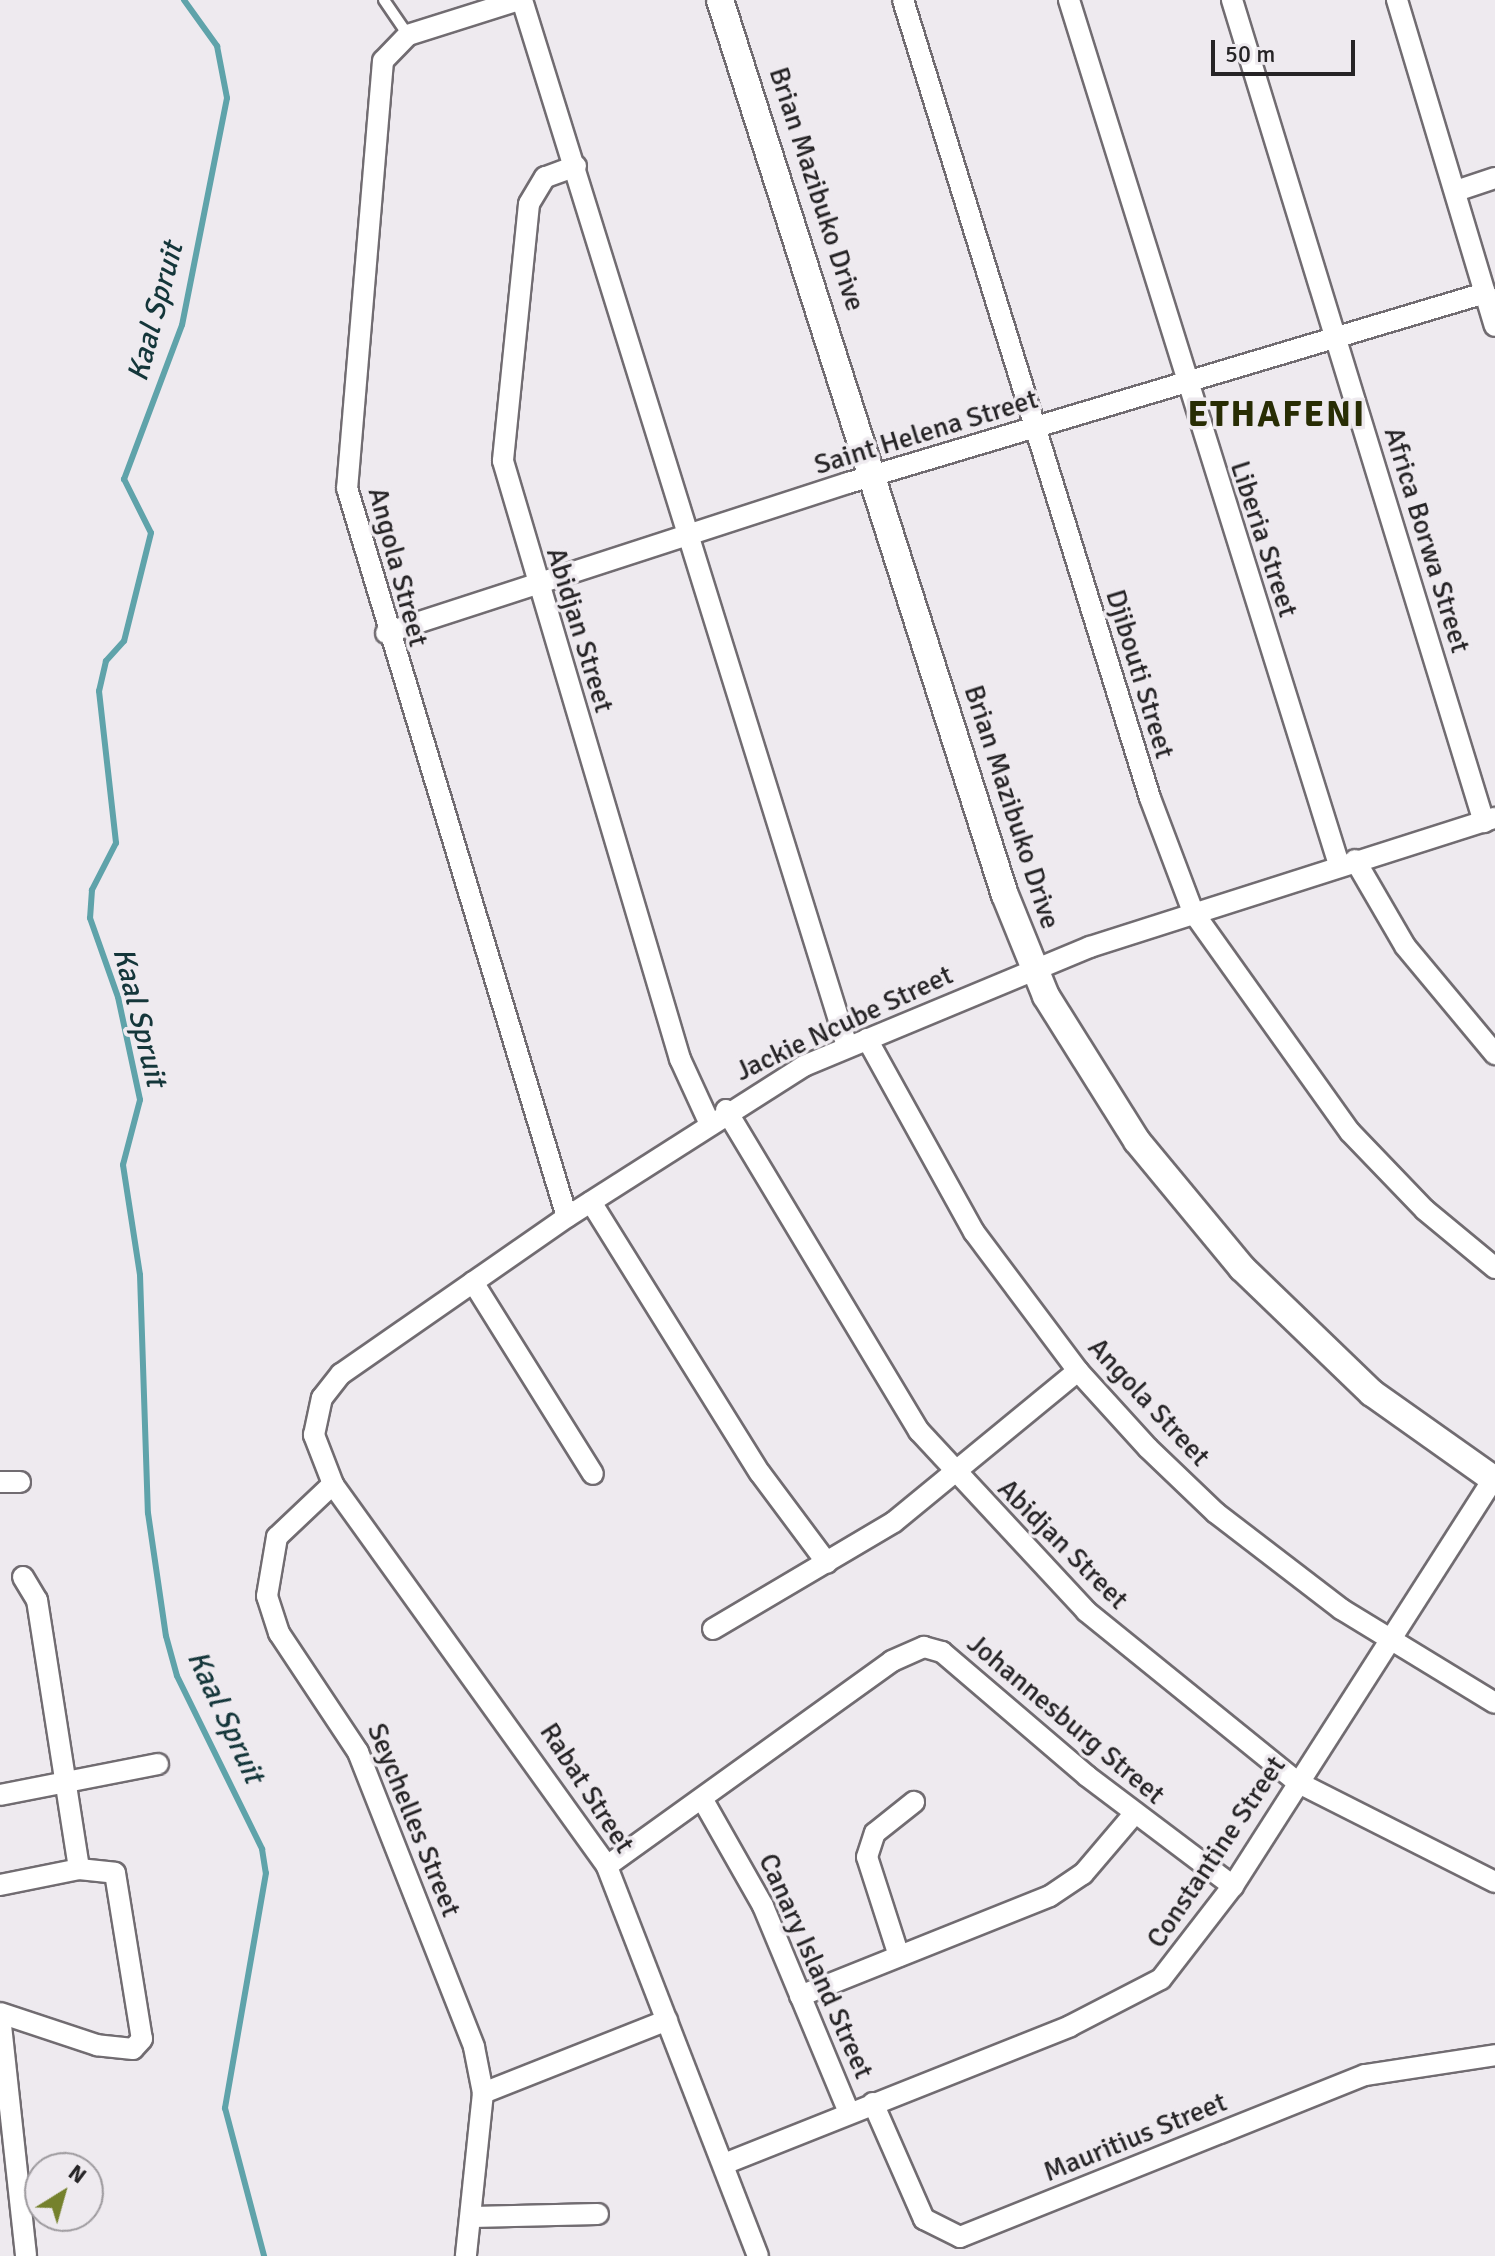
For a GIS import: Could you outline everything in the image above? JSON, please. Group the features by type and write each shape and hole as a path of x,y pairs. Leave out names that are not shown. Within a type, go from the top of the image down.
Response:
{"street":[{"path":"408,35 520,0 576,166 847,1046"},
{"name":"Brian Mazibuko Drive","path":"720,0 1033,969 1115,1110 1242,1268 1372,1393 1494,1478"},
{"name":"Djibouti Street","path":"903,0 1034,429 1193,912 1350,1132 1425,1210 1495,1268"},
{"name":"Liberia Street","path":"1069,0 1184,382 1347,862 1405,946 1495,1054"},
{"name":"Africa Borwa Street","path":"1232,0 1489,820"},
{"path":"1397,0 1495,326"},
{"name":"Angola Street","path":"408,35 380,73 346,466 351,515 567,1217"},
{"name":"Abidjan Street","path":"576,166 545,177 532,193 503,403 503,461 680,1059 899,1403 953,1470 1086,1611 1297,1782 1495,1882"},
{"path":"1456,191 1495,178"},
{"name":"Saint Helena Street","path":"386,633 873,476 1485,293"},
{"name":"Jackie Ncube Street","path":"314,1435 322,1398 341,1374 718,1116 847,1046 1033,969 1193,912 1489,820"},
{"name":"Angola Street","path":"867,1039 974,1232 1078,1371 1216,1513 1391,1645 1495,1703"},
{"path":"591,1202 760,1473 827,1563"},
{"path":"473,1282 593,1474"},
{"path":"713,1629 894,1522 953,1470 1078,1371"},
{"name":"Rabat Street","path":"314,1435 333,1484 607,1866 758,2256"},
{"name":"Constantine Street","path":"724,2164 1134,1998 1179,1962 1233,1886 1297,1782 1391,1645 1494,1478"},
{"name":"Seychelles Street","path":"333,1484 277,1537 267,1596 279,1633 358,1752 465,2021 483,2093 466,2256"},
{"path":"23,1577 37,1600 60,1783 79,1869"},
{"name":"Johannesburg Street","path":"607,1866 704,1802 892,1661 924,1647 942,1652 1134,1814 1233,1886"},
{"path":"0,1795 158,1764"},
{"name":"Canary Island Street","path":"704,1802 750,1878 849,2113"},
{"path":"899,1956 867,1857 875,1833 914,1802"},
{"path":"800,1996 1068,1886 1134,1814"},
{"path":"0,1885 79,1869 107,1868 117,1878 139,2046 73,2040 0,2014 26,2256"},
{"path":"483,2093 667,2020"},
{"name":"Mauritius Street","path":"873,2103 924,2219 960,2237 1365,2075 1495,2055"},
{"path":"472,2217 598,2214"}],"lane":[{"path":"384,0 408,35"}],"waterway":[{"name":"Kaal Spruit","path":"184,0 217,46 227,98 182,325 124,479 151,533 124,641 106,661 99,691 116,843 92,890 90,918 118,997 140,1100 123,1165 140,1275 148,1513 166,1636 177,1676 262,1849 266,1873 225,2108 264,2256"}],"district":[{"name":"ETHAFENI","path":"1277,415"}]}
